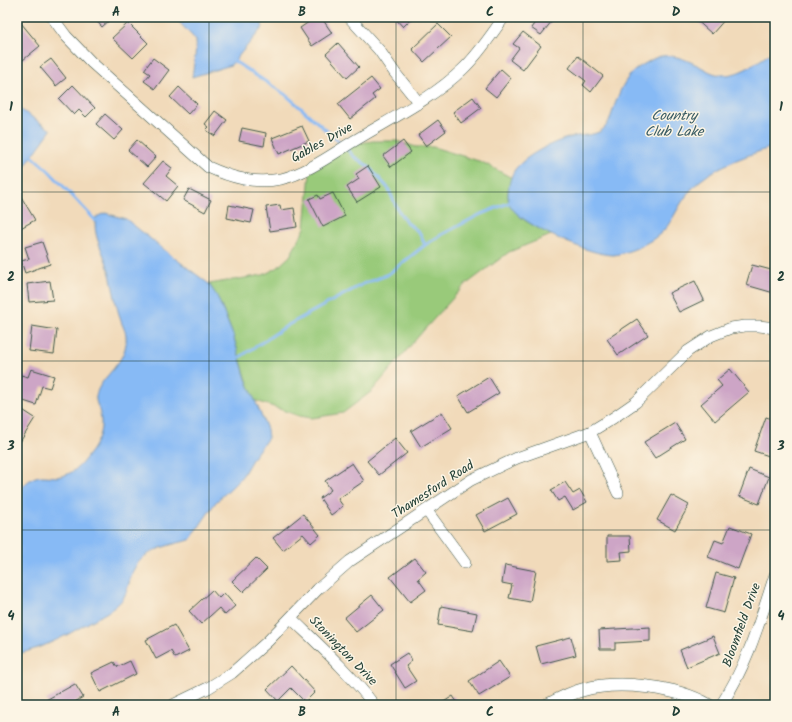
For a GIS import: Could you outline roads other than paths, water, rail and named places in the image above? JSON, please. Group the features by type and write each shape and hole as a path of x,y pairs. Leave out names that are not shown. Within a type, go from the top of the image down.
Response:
{"street":[{"name":"Gables Drive","path":"52,17 66,36 92,63 208,167 240,179 268,180 282,178 307,169 419,103 462,70 504,17"},
{"path":"349,17 379,50 419,103"},
{"name":"Thamesford Road","path":"173,705 208,688 232,673 268,641 318,589 350,561 427,511 470,480 517,458 590,432 636,402 688,352 705,340 731,328 759,326 775,328"},
{"path":"590,432 618,493"},
{"path":"427,511 465,563"},
{"name":"Bloomfield Drive","path":"721,705 738,676 749,651 775,575"},
{"name":"Stonington Drive","path":"291,618 338,662 364,691 374,705"},
{"path":"548,705 582,690 595,687 626,685 654,688 679,693 708,705"}],"water":[{"path":"175,17 259,17 263,27 231,65 192,77 196,41"},
{"name":"Country Club Lake","path":"775,50 775,146 727,164 701,180 688,193 664,230 649,242 637,248 614,255 590,251 543,231 518,215 511,207 508,199 509,184 514,171 519,165 540,150 557,142 572,137 595,134 603,130 609,122 625,82 633,72 644,64 658,57 670,56 688,61 713,73 724,75 744,70"},
{"path":"17,107 51,130 18,176 17,175"},
{"path":"105,213 126,219 209,284 217,296 233,335 246,379 267,429 268,438 254,456 243,475 215,503 190,540 158,549 143,558 133,571 124,597 116,606 110,611 58,640 17,654 17,519 20,500 17,494 26,483 38,476 58,477 72,472 90,453 99,437 101,426 96,396 103,382 119,362 126,345 126,335 118,311 109,270 95,229 96,217"}],"waterway":[{"path":"233,57 234,61 286,95 343,145"},
{"path":"347,149 353,156 368,166 388,188 397,208 406,222 419,232 425,245"},
{"path":"30,154 49,171 98,222"},
{"path":"237,359 288,325 363,284 387,275 425,245 441,235 481,214 511,202"}]}
